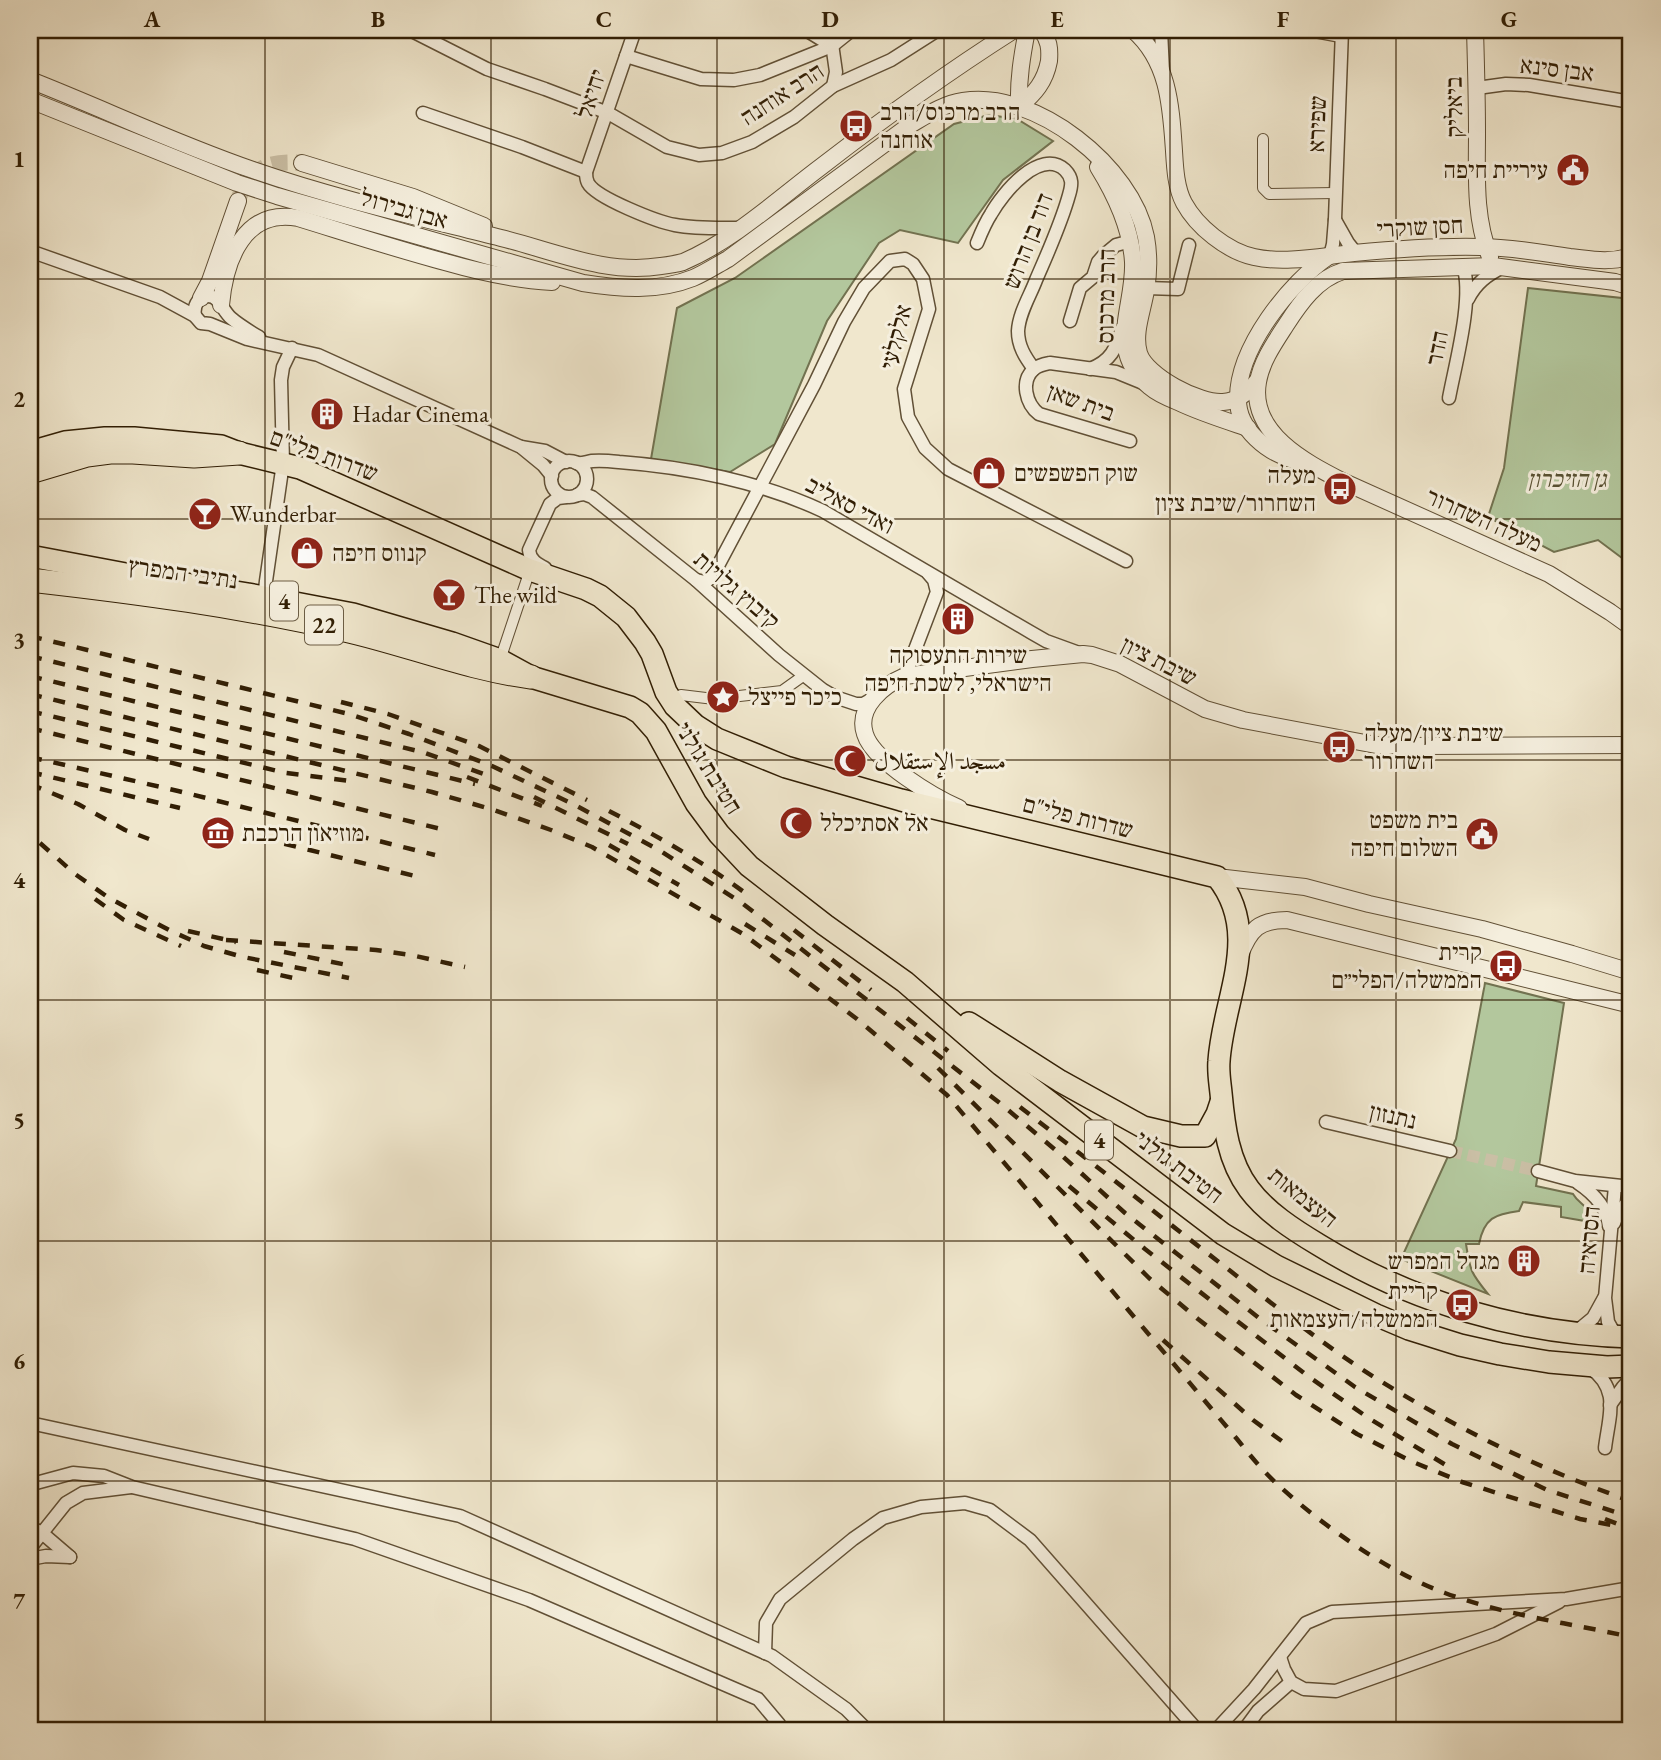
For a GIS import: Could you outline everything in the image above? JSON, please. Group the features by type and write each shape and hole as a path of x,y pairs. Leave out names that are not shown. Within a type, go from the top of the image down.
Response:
{"highway":[{"name":"שדרות פלי\"ם","path":"30,452 65,442 134,438 221,446 311,473 600,596 626,617 640,636 652,654 666,692 676,706 710,736 786,766 901,800 1217,877"},
{"path":"40,468 86,455 110,452 194,456 239,453"},
{"name":"חטיבת גולני","path":"30,556 353,614 452,643 500,660 531,677 619,702 640,713 656,731 696,803 719,834 750,866 825,925 905,982 1001,1065 1223,1234 1305,1281 1409,1329 1500,1354 1585,1365"},
{"name":"נתיבי המפרץ","path":"30,580 245,609 387,640 496,672 531,677"},
{"name":"העצמאות","path":"1217,877 1236,910 1240,931 1239,957 1219,1063 1225,1130 1240,1175 1247,1187 1273,1213 1340,1258 1384,1281 1429,1299 1501,1320 1574,1333 1625,1337"},
{"path":"905,982 1060,1082 1143,1127 1181,1136 1205,1136 1222,1100"},
{"name":"4","path":"1585,1365 1631,1366"}],"street":[{"name":"הרב אוחנה","path":"410,30 488,69 608,113 667,147 699,155 722,153 752,142 794,117 832,86 891,60 938,30"},
{"name":"יחיאל","path":"586,172 635,30"},
{"path":"806,30 832,46"},
{"path":"830,30 836,72 832,86"},
{"path":"626,56 701,79 734,80 760,75 832,46 852,30"},
{"path":"423,113 586,172 588,183 597,192 662,222 679,226 741,228 892,115 1014,30"},
{"path":"1019,107 1020,74 1027,30"},
{"path":"1019,107 1041,85 1047,71 1049,43 1041,30"},
{"path":"1133,30 1149,47 1163,72"},
{"path":"1161,30 1163,72"},
{"path":"1308,30 1341,33"},
{"name":"ביאליק","path":"1475,30 1478,208 1486,247 1498,267"},
{"name":"שפירא","path":"1330,256 1334,244 1341,33"},
{"name":"חסן שוקרי","path":"1163,72 1171,111 1179,190 1184,202 1190,212 1217,238 1241,253 1254,257 1301,259 1356,253 1486,247 1603,261 1630,256"},
{"name":"אבן גבירול","path":"30,80 253,170 360,202 597,265 625,269 679,263 741,228"},
{"name":"אבן סינא","path":"1477,88 1506,84 1529,85 1631,102"},
{"name":"אבן גבירול","path":"30,100 237,183 277,196 583,283 613,288 670,285 696,277 728,258 910,125 940,107 965,100 1019,107"},
{"name":"הרב מרכוס","path":"1019,107 1048,119 1084,144 1117,178 1137,207 1148,252 1138,346 1140,356 1150,370 1166,382 1206,400 1224,402 1238,398"},
{"path":"1263,139 1263,188 1269,194 1335,193"},
{"name":"הרב מרכוס","path":"1084,144 1115,198 1131,241 1133,274 1124,334 1129,359 1140,378 1161,394 1202,413 1248,428"},
{"path":"302,163 413,197 535,247"},
{"name":"דוד בן הרוש","path":"977,243 991,214 1021,177 1034,168 1050,164 1060,166 1069,174 1073,183 1066,206 1023,311 1018,330 1020,346 1034,369"},
{"path":"195,316 194,306 213,273 238,201"},
{"path":"1458,247 1467,239 1475,225 1478,208"},
{"path":"210,324 218,321 220,317 224,283 235,250 259,223 272,217 286,216 489,274 527,280 583,283"},
{"path":"1335,219 1356,253"},
{"path":"1070,321 1080,288 1093,278 1098,262 1116,245 1131,241"},
{"path":"1146,288 1178,289 1189,245"},
{"path":"30,251 160,297 195,316 201,323 247,339 318,355 521,447 545,450 584,471 587,481 582,491 558,498 550,504 529,550 533,566 500,660"},
{"path":"1238,398 1242,372 1262,330 1301,279 1330,256"},
{"path":"1630,256 1625,262 1623,274 1631,287"},
{"name":"אלקלעי","path":"772,464 864,288 890,261 905,259 913,264 923,279 929,309 904,389 908,418 925,448 948,470 1126,561"},
{"name":"הדר","path":"1449,398 1466,306 1467,282 1464,266"},
{"name":"חסן שוקרי","path":"1258,380 1276,341 1297,308 1315,288 1333,274 1353,270 1498,267 1615,282 1631,287"},
{"name":"הדר","path":"1466,306 1476,285 1498,267"},
{"path":"160,297 213,297 240,325 271,344"},
{"name":"בית שאן","path":"1089,369 1108,358 1118,341 1126,317"},
{"path":"269,599 265,590 283,463 281,380 283,367 292,348"},
{"name":"בית שאן","path":"1130,441 1047,417 1032,409 1026,391 1030,375 1034,369 1051,363 1121,373 1151,388"},
{"path":"1238,398 1246,394 1258,380"},
{"name":"מעלה השחרור","path":"1258,380 1257,399 1263,418 1283,445 1311,466"},
{"name":"מעלה השחרור","path":"1238,398 1241,415 1248,428 1268,449 1549,574 1631,627"},
{"path":"521,447 552,476"},
{"name":"ואדי סאליב","path":"571,463 597,461 679,468 760,487 803,501 1039,637 1083,654"},
{"path":"571,463 557,467 552,476 553,487 561,495 571,496"},
{"path":"736,481 755,476 772,464"},
{"path":"696,580 705,582 712,578 772,464"},
{"name":"קיבוץ גלויות","path":"571,496 584,494 592,497 696,580 803,676 835,698 863,704 874,698"},
{"path":"905,676 937,592 934,580 927,572"},
{"name":"שיבת ציון","path":"874,698 892,682 905,676 1083,654 1120,664 1205,709 1243,720 1376,745 1631,745"},
{"path":"681,695 714,699 782,691 803,676"},
{"path":"874,698 865,714 865,734 881,758 924,789 952,805 998,825"},
{"name":"שדרות פלי\"ם","path":"1217,877 1306,887 1482,929 1631,972"},
{"path":"1239,957 1255,929 1271,920 1287,920 1631,1005"},
{"name":"נתנזון","path":"1326,1122 1450,1152"},
{"path":"1538,1171 1576,1181 1625,1183"},
{"path":"1576,1181 1591,1191 1603,1209 1608,1218 1610,1240"},
{"name":"הסראיה","path":"1625,1183 1610,1240 1605,1298 1608,1322 1625,1337"},
{"path":"1610,1240 1618,1213 1631,1198"},
{"name":"הסראיה","path":"1574,1333 1593,1318 1605,1298"},
{"path":"1585,1365 1598,1374 1607,1384 1609,1391 1605,1448"},
{"path":"1610,1405 1631,1378"},
{"path":"30,1423 460,1516 765,1653 846,1709 867,1730"},
{"path":"30,1487 73,1473 104,1476 132,1486 355,1539 529,1600 758,1699 782,1730"},
{"path":"30,1548 66,1503 83,1493 132,1486"},
{"path":"765,1653 766,1623 780,1599 853,1539 883,1518 921,1507 965,1503 990,1510 1030,1541 1197,1730"},
{"path":"30,1527 42,1533 70,1557 46,1556 30,1559"},
{"path":"1216,1730 1254,1689 1306,1623 1332,1612 1566,1599 1631,1588"},
{"path":"1280,1657 1291,1682 1304,1689 1336,1691 1496,1634 1566,1599"},
{"path":"1244,1730 1258,1711 1291,1682"},
{"path":"30,1723 38,1730"}],"green space":[{"path":"989,115 1017,119 1053,141 1003,180 958,243 900,230 879,243 827,321 775,444 730,472 651,459 677,308 735,278 954,124"},
{"name":"גן הזיכרון","path":"1528,288 1631,299 1630,564 1598,540 1554,552 1488,517 1504,468"},
{"path":"1485,983 1564,1003 1536,1186 1573,1194 1587,1209 1585,1221 1561,1217 1561,1207 1523,1202 1519,1211 1492,1219 1484,1228 1479,1244 1466,1244 1472,1271 1488,1294 1401,1259 1456,1139"}],"tunnel":[{"path":"239,197 250,179 263,168 280,163 302,163"},
{"path":"1450,1151 1538,1171"}],"railway":[{"path":"30,636 349,714 409,734 492,766 573,804 659,850 742,903 1001,1104 1125,1213 1259,1318 1355,1387 1452,1444 1547,1490 1631,1517"},
{"path":"30,656 422,752 484,774"},
{"path":"30,676 475,784"},
{"path":"30,694 432,792 494,810 592,847 743,934 857,1019 947,1095 1256,1462 1313,1514 1378,1560 1445,1593 1513,1613 1631,1637"},
{"path":"341,702 388,714 479,746 587,800"},
{"path":"30,711 286,773 358,782"},
{"path":"30,728 449,831"},
{"path":"30,757 435,855"},
{"path":"30,772 180,808"},
{"path":"467,777 542,806"},
{"path":"30,784 149,839"},
{"path":"534,797 628,844"},
{"path":"609,811 682,852 752,898"},
{"path":"261,838 415,876"},
{"path":"40,843 75,874 109,898 204,946 243,957 349,978"},
{"path":"609,845 679,885"},
{"path":"95,899 124,920 181,946"},
{"path":"745,924 795,955"},
{"path":"794,930 871,990"},
{"path":"188,931 236,942"},
{"path":"226,940 376,950 465,967"},
{"path":"284,952 352,966"},
{"path":"257,970 298,979"},
{"path":"907,1018 948,1051"},
{"path":"938,1068 1149,1278 1296,1395 1357,1434 1413,1462 1462,1482 1580,1519 1612,1525"},
{"path":"1020,1107 1302,1327 1374,1377 1436,1414 1499,1446 1564,1476 1631,1501"},
{"path":"1069,1186 1309,1377 1370,1419 1454,1470"},
{"path":"1163,1340 1253,1420 1283,1442"},
{"path":"1605,1519 1631,1529"}],"place":[{"name":"הרב מרכוס/הרב אוחנה","path":"856,126"},
{"name":"עיריית חיפה","path":"1573,170"},
{"name":"Hadar Cinema","path":"327,414"},
{"name":"שוק הפשפשים","path":"989,473"},
{"name":"מעלה השחרור/שיבת ציון","path":"1340,489"},
{"name":"Wunderbar","path":"205,514"},
{"name":"קנווס חיפה","path":"307,553"},
{"name":"The wild","path":"449,595"},
{"name":"שירות התעסוקה הישראלי, לשכת חיפה","path":"958,619"},
{"name":"כיכר פייצל","path":"723,697"},
{"name":"שיבת ציון/מעלה השחרור","path":"1339,747"},
{"name":"مسجد الإستقلال","path":"850,761"},
{"name":"אל אסתיכלל","path":"796,823"},
{"name":"מוזיאון הרכבת","path":"218,833"},
{"name":"בית משפט השלום חיפה","path":"1482,834"},
{"name":"קרית הממשלה/הפלי״ם","path":"1506,966"},
{"name":"מגדל המפרש","path":"1524,1261"},
{"name":"קריית הממשלה/העצמאות","path":"1462,1305"}]}
